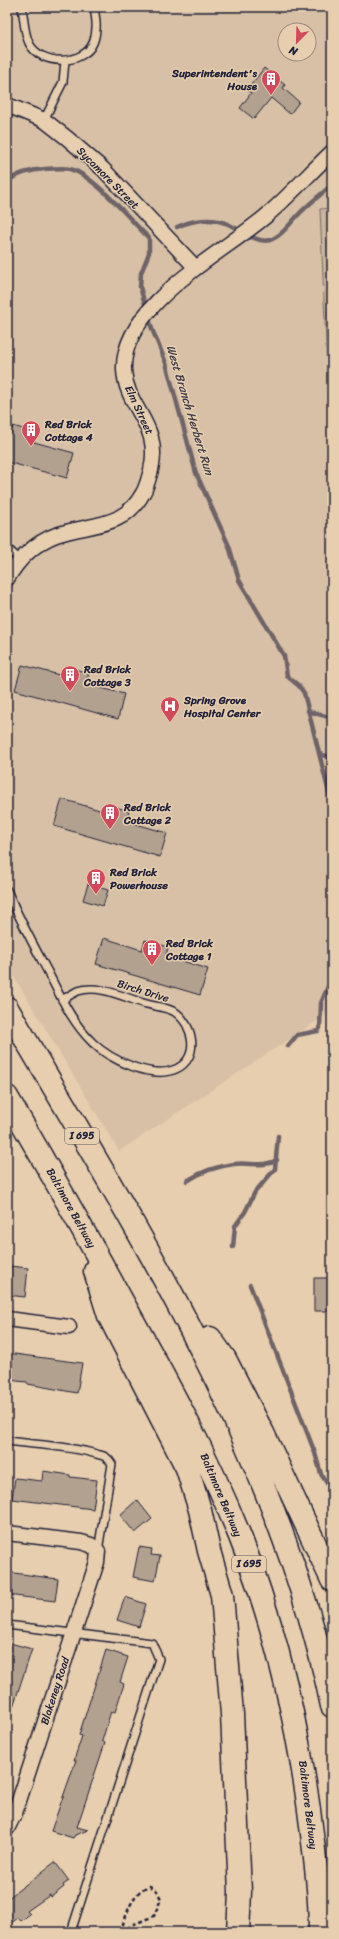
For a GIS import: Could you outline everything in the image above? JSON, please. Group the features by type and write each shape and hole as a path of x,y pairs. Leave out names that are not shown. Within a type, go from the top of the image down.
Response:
{"highway":[{"name":"I 695","path":"7,1008 157,1264 210,1365 246,1442 274,1510 303,1593 325,1670 332,1706"},
{"name":"Baltimore Beltway","path":"7,1098 82,1227 173,1392 209,1465 239,1536 265,1608 286,1681 302,1760 313,1838 320,1932"},
{"path":"82,1227 109,1316 187,1468 200,1510 209,1551 222,1595 232,1714 240,1892 238,1932"},
{"path":"157,1264 225,1360 267,1439 332,1580"}],"street":[{"name":"Sycamore Street","path":"7,105 44,120 103,169 196,268"},
{"name":"Elm Street","path":"7,579 20,560 36,545 56,535 104,525 119,518 132,508 143,493 154,459 154,441 132,397 124,370 125,354 130,339 140,321 154,304 196,268 252,228 332,152"},
{"path":"7,1319 69,1327"},
{"path":"7,1532 81,1542 91,1545 98,1551"},
{"name":"Blakeney Road","path":"7,1829 15,1813 74,1633 97,1562 98,1551"}],"lane":[{"path":"22,7 25,32 30,44 44,58 53,61 65,60 89,50 93,44 97,24 94,7"},
{"path":"44,120 63,82 65,60"},
{"path":"7,548 20,560"},
{"name":"Birch Drive","path":"7,890 17,914 62,1000 78,1028 93,1043 110,1056 126,1065 160,1072 175,1070 184,1064 192,1042 190,1031 185,1020 173,1011 94,989 78,991 62,1000"},
{"path":"7,1441 66,1448 101,1455 108,1459 112,1464 98,1551"},
{"path":"7,1625 152,1643 159,1658 71,1932"}],"path":[{"path":"150,1886 157,1891 161,1899 154,1916 132,1925 122,1932 135,1895 143,1888 150,1886"}],"shaded area":[{"name":"Spring Grove Hospital Center","path":"7,7 332,7 332,208 320,209 332,481 332,1011 119,1151 7,965"},
{"path":"332,208 332,481 320,209"}],"building":[{"name":"Superintendent's House","path":"264,68 285,85 283,88 299,102 290,114 271,98 254,119 240,108 251,93 247,90"},
{"name":"Red Brick Cottage 4","path":"13,426 37,433 34,442 74,453 67,478 7,462 7,435 10,435"},
{"name":"Red Brick Cottage 3","path":"22,665 63,676 66,667 89,673 86,684 124,694 118,719 15,690"},
{"name":"Red Brick Cottage 2","path":"62,799 103,811 105,804 129,811 126,821 167,833 160,857 54,826"},
{"name":"Red Brick Powerhouse","path":"88,884 108,890 103,906 83,900"},
{"name":"Red Brick Cottage 1","path":"104,938 142,950 145,940 168,947 166,956 208,969 200,995 96,964"},
{"path":"10,1266 28,1268 25,1297 7,1295 8,1270 10,1270"},
{"path":"314,1278 332,1278 332,1311 314,1311"},
{"path":"7,1353 82,1363 77,1393 28,1384 27,1382 7,1380"},
{"path":"43,1471 70,1475 70,1477 97,1480 93,1509 12,1499 15,1478 42,1481"},
{"path":"137,1500 152,1519 135,1533 120,1515"},
{"path":"139,1547 152,1549 151,1555 160,1556 155,1581 133,1577"},
{"path":"7,1572 58,1579 55,1601 7,1595"},
{"path":"125,1597 146,1604 139,1627 117,1620"},
{"path":"10,1643 32,1649 9,1719 7,1718 7,1653"},
{"path":"106,1650 128,1657 120,1682 124,1684 115,1712 111,1711 102,1741 105,1743 77,1827 88,1830 75,1835 73,1838 51,1831 76,1760 74,1760 82,1736 79,1735"},
{"path":"55,1862 69,1881 51,1897 50,1895 27,1911 30,1914 21,1921 18,1918 7,1926 7,1899"}],"waterway":[{"name":"West Branch Herbert Run","path":"7,181 20,174 34,170 61,168 70,169 80,173 101,189 149,238 149,253 141,273 140,287 152,329 166,363 196,473 229,546 239,580 284,656 287,676 299,686 304,693 332,805"},
{"path":"177,227 196,221 209,220 228,224 260,240 270,240 282,232 304,209 332,185"},
{"path":"308,711 332,718"},
{"path":"320,754 332,758"},
{"name":"West Branch Herbert Run","path":"288,1046 297,1035 318,1031 320,1028 321,1003 329,984 332,956"},
{"path":"233,1247 235,1226 245,1212 255,1192 275,1169 278,1136"},
{"path":"187,1181 204,1172 221,1166 234,1164 267,1164 277,1160"},
{"path":"250,1285 315,1453 321,1474 330,1488 332,1495"}],"place":[{"name":"Superintendent's House","path":"271,96"},
{"name":"Red Brick Cottage 4","path":"31,447"},
{"name":"Red Brick Cottage 3","path":"70,692"},
{"name":"Spring Grove Hospital Center","path":"170,723"},
{"name":"Red Brick Cottage 2","path":"110,830"},
{"name":"Red Brick Powerhouse","path":"96,895"},
{"name":"Red Brick Cottage 1","path":"152,966"}]}
